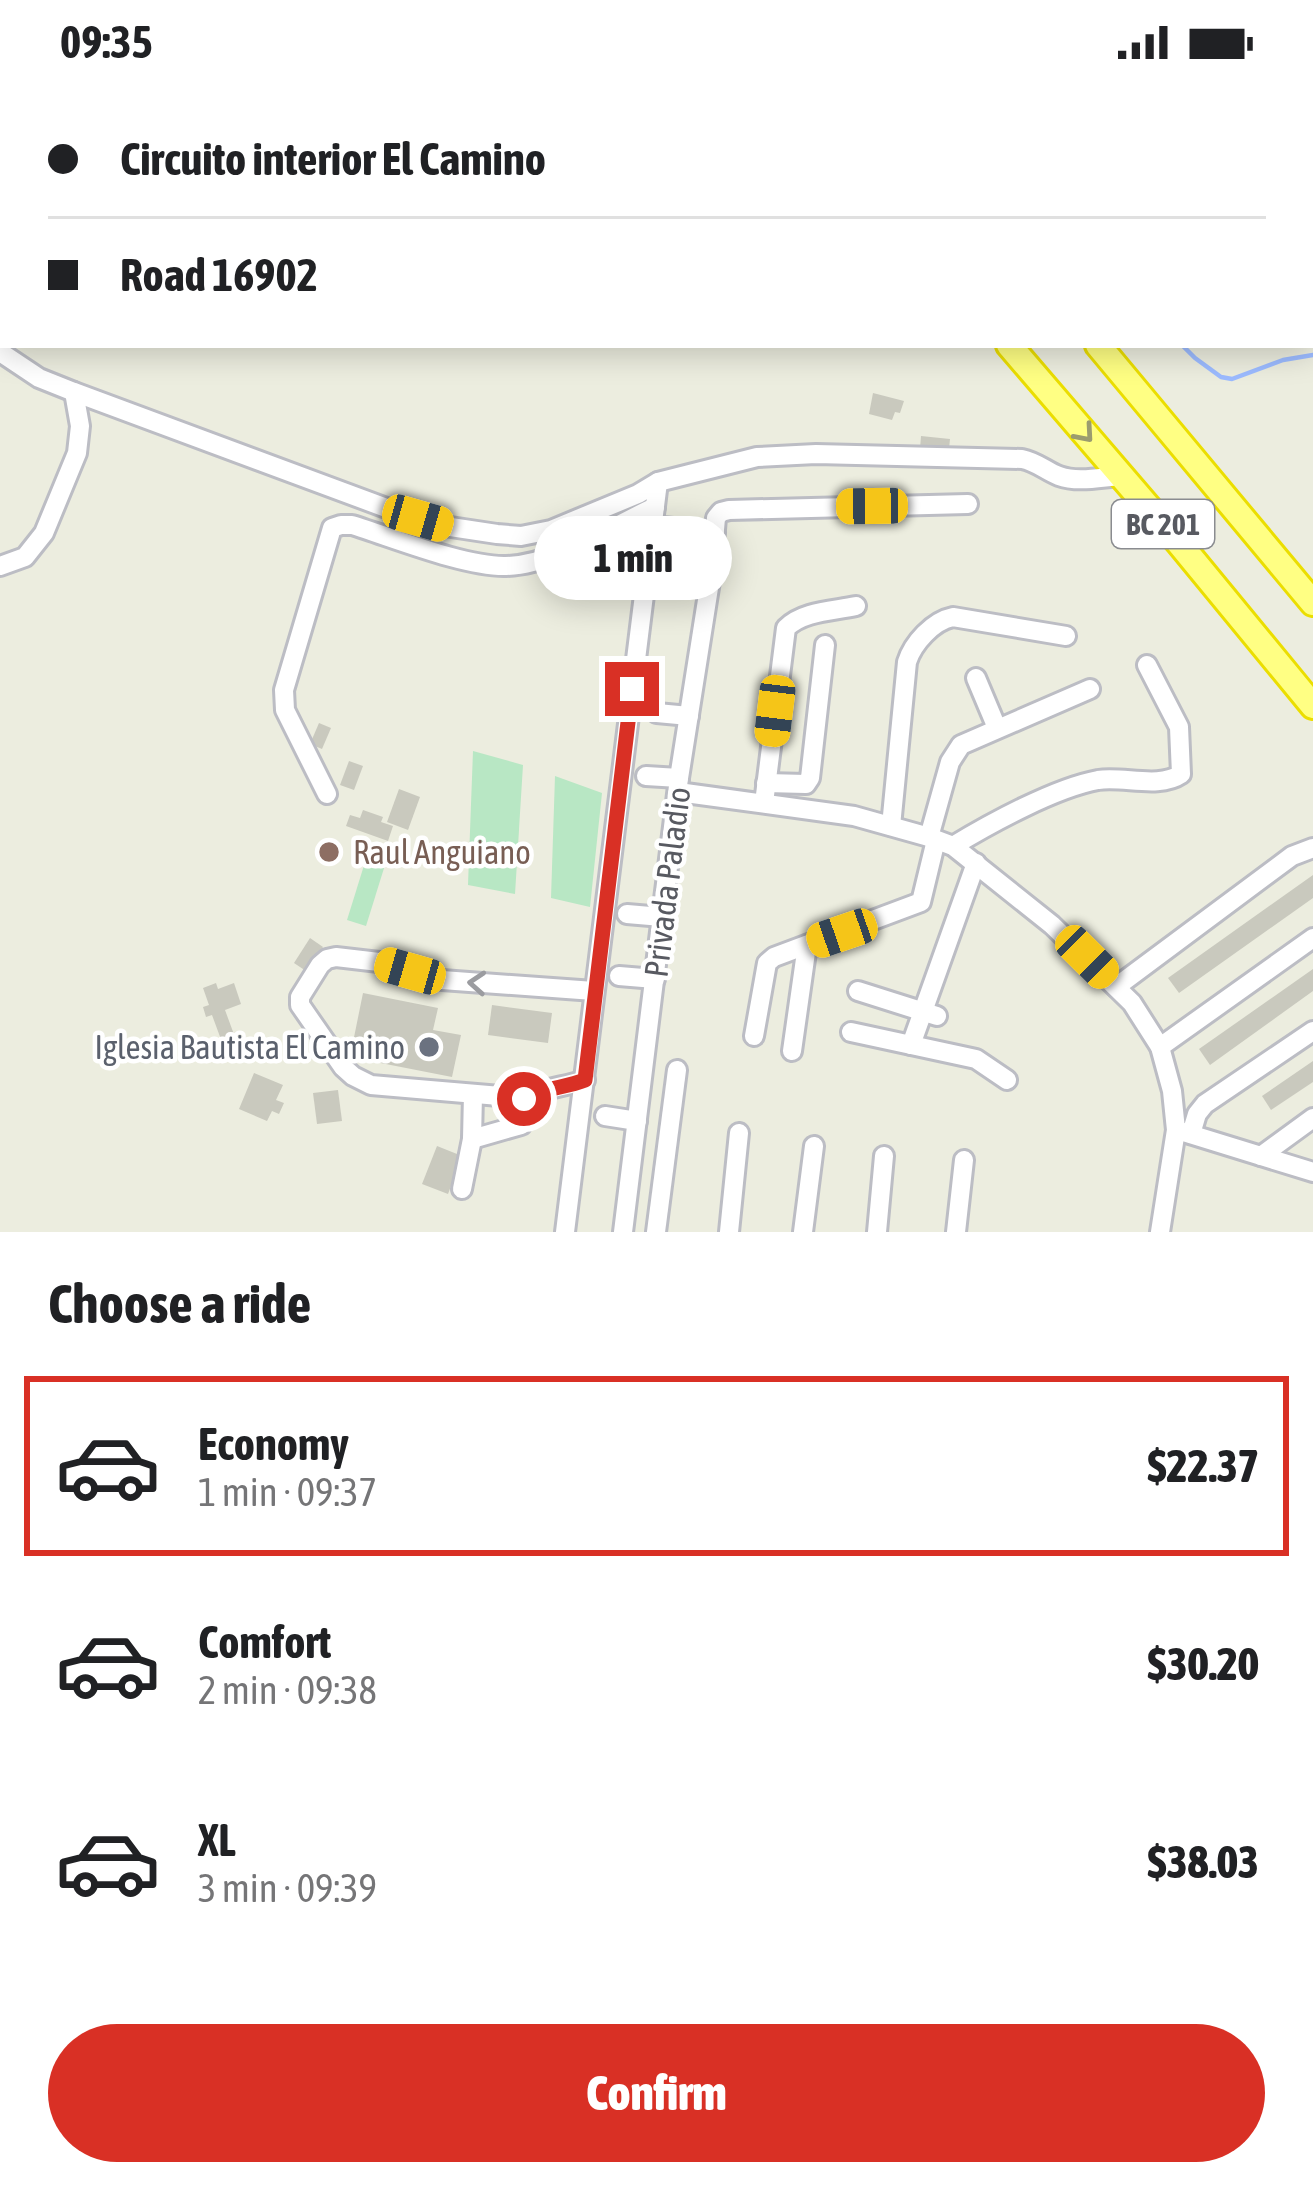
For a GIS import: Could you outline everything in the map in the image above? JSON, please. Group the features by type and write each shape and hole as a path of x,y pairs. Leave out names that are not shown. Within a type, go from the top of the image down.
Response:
{"highway":[{"name":"BC 201","path":"1012,348 1313,706"},
{"name":"BC 201","path":"1101,348 1313,603"},
{"path":"1228,500 1313,580"}],"street":[{"path":"0,352 39,378 74,392 388,509 471,531 521,536 551,530 658,482 757,457 1022,459 1070,479 1121,476"},
{"path":"0,566 25,556 44,533 77,453 80,427 74,392"},
{"path":"565,1232 658,482"},
{"path":"327,794 285,710 284,690 332,529 341,524 475,563 506,566 548,558 653,516 715,532 716,518 729,510 968,504"},
{"name":"Privada Paladio","path":"623,1232 678,785 715,532"},
{"path":"675,572 711,575"},
{"path":"765,793 786,628 800,618 856,606"},
{"path":"891,826 907,662 916,644 942,619 953,617 1066,636"},
{"path":"765,793 806,784 810,778 825,645"},
{"path":"940,841 1094,781 1175,778 1182,767 1179,727 1147,665"},
{"path":"976,678 997,728"},
{"path":"754,1036 767,963 774,957 921,902 940,841 954,752 970,740 1090,689"},
{"path":"657,713 689,716"},
{"path":"646,776 678,785 765,793 854,816 940,841 976,862 1052,925 1145,1020 1160,1047 1183,1132"},
{"path":"1116,987 1292,856 1313,848"},
{"path":"911,1045 930,1014 976,862"},
{"path":"627,914 662,917"},
{"path":"1160,1047 1313,938"},
{"path":"792,1051 807,945"},
{"path":"585,1080 524,1099 371,1085 343,1066 300,1005 300,998 320,964 336,957 379,962 442,980 594,991"},
{"path":"619,976 655,979"},
{"path":"858,991 930,1014"},
{"path":"851,1031 976,1059 1007,1080"},
{"path":"1160,1232 1183,1132 1205,1104 1313,1031"},
{"path":"656,1232 677,1070"},
{"path":"461,1189 472,1139 473,1094"},
{"path":"472,1139 521,1125 524,1099"},
{"path":"604,1116 637,1120"},
{"path":"1261,1156 1313,1118"},
{"path":"1183,1132 1313,1172"},
{"path":"729,1232 740,1133"},
{"path":"803,1232 814,1146"},
{"path":"877,1232 884,1156"},
{"path":"956,1232 964,1160"}],"green space":[{"path":"473,751 523,765 515,894 468,885"},
{"path":"555,776 602,793 590,907 551,898"},
{"path":"366,859 385,865 366,926 347,920"}],"building":[{"path":"873,393 904,401 900,413 895,412 892,420 869,414"},
{"path":"921,436 950,439 949,449 920,449"},
{"path":"319,723 331,728 322,749 310,744"},
{"path":"349,761 363,766 354,790 340,785"},
{"path":"399,789 420,797 408,830 387,822"},
{"path":"363,810 393,826 388,841 346,826 350,815 360,818"},
{"path":"1313,875 1313,898 1179,993 1168,978"},
{"path":"310,938 323,947 306,971 294,963"},
{"path":"1313,969 1313,991 1210,1065 1199,1049"},
{"path":"216,983 218,989 234,983 241,1004 225,1010 239,1048 226,1053 212,1015 206,1017 203,1007 209,1005 203,988"},
{"path":"363,993 438,1008 433,1030 461,1035 452,1077 350,1057"},
{"path":"492,1005 552,1013 548,1043 488,1035"},
{"path":"1313,1061 1313,1082 1271,1110 1262,1096"},
{"path":"254,1073 283,1085 276,1100 284,1103 279,1114 272,1111 267,1121 239,1109"},
{"path":"338,1090 342,1121 317,1124 313,1093"},
{"path":"437,1146 462,1156 448,1194 422,1184"}],"waterway":[{"path":"1185,348 1221,377 1232,379 1283,360 1313,355"}],"place":[{"name":"Raul Anguiano","path":"329,852"},
{"name":"Iglesia Bautista El Camino","path":"429,1047"}],"route":[{"path":"524,1099 585,1080 632,689"}]}
